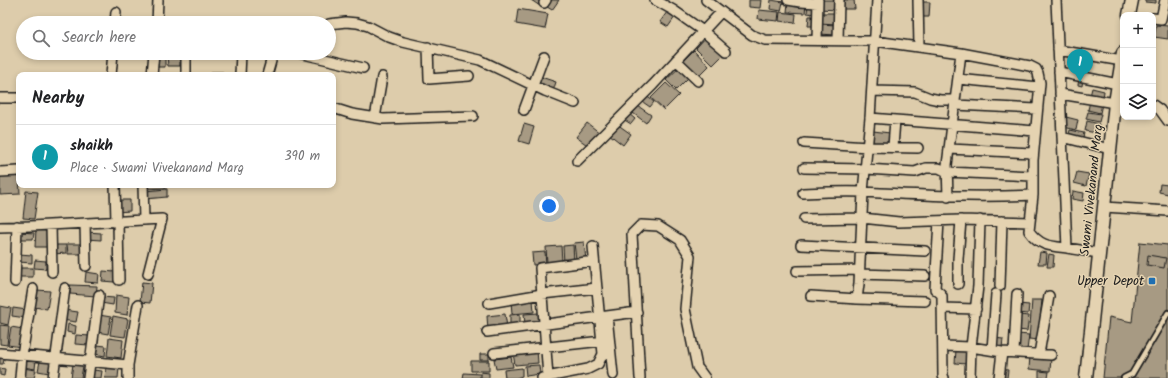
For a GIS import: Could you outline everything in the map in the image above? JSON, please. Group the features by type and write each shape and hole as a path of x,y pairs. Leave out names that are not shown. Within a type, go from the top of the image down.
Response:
{"main road":[{"path":"1130,12 1132,0"},
{"name":"Swami Vivekanand Marg","path":"1086,378 1110,149 1120,75"}],"street":[{"path":"157,16 158,0"},
{"path":"655,0 673,10 703,31 726,51"},
{"path":"706,0 752,35 765,40 875,41 961,53 1030,66 1036,69 1038,73 1039,88 1033,153 1029,231 1034,238 1042,244 1099,253"},
{"path":"788,0 818,2 817,40"},
{"path":"838,40 839,0"},
{"path":"857,299 877,0"},
{"path":"918,0 919,47"},
{"path":"1056,0 1067,248"},
{"path":"1161,19 1165,0"},
{"path":"116,12 116,16"},
{"path":"577,161 721,12"},
{"path":"336,23 357,23 368,26 403,42 480,60 575,103"},
{"path":"428,48 429,79 469,76"},
{"path":"1058,50 1120,57"},
{"path":"948,197 947,172 949,149 961,53"},
{"path":"524,110 544,56"},
{"path":"111,72 112,60"},
{"path":"152,72 153,60"},
{"path":"186,60 186,72"},
{"path":"240,72 241,60"},
{"path":"268,72 271,60"},
{"path":"329,60 363,68"},
{"path":"676,60 698,81"},
{"path":"1059,72 1118,93"},
{"path":"375,118 382,77"},
{"path":"958,79 1039,88"},
{"path":"872,91 915,92 930,98 955,102 1037,108"},
{"path":"1060,94 1118,93"},
{"path":"0,98 16,98"},
{"path":"1156,108 1160,110 1168,121"},
{"path":"336,109 352,114 383,119 474,116"},
{"path":"870,118 1035,131"},
{"path":"893,147 895,120"},
{"path":"1062,137 1110,149"},
{"path":"804,143 918,148"},
{"path":"949,149 1033,153"},
{"path":"804,168 866,169 915,172 926,168 939,168 947,172 1032,176"},
{"path":"0,172 16,171"},
{"path":"115,188 119,280"},
{"path":"143,188 144,220"},
{"path":"803,193 863,192 948,197 1032,195"},
{"path":"1104,207 1168,211"},
{"path":"804,219 862,218 899,222 980,220 1030,222"},
{"path":"0,227 162,219 148,274"},
{"path":"939,220 936,289 941,294 944,378"},
{"path":"958,284 961,220"},
{"path":"970,378 971,347 978,286 980,220"},
{"path":"1000,286 1002,221"},
{"path":"85,223 86,266"},
{"path":"640,378 632,234 641,224 658,226 680,240 690,256 685,309 697,367 704,378"},
{"path":"51,225 52,272"},
{"path":"16,282 17,226"},
{"path":"801,245 925,251"},
{"path":"593,246 597,288 613,375"},
{"path":"594,261 540,268 546,347 545,378 588,369 598,364 603,354 603,317"},
{"path":"797,271 859,272 925,276"},
{"path":"53,378 65,288"},
{"path":"489,303 542,294 597,288"},
{"path":"20,378 22,355 33,289"},
{"path":"88,378 99,294"},
{"path":"992,350 996,294"},
{"path":"1014,352 1017,294"},
{"path":"811,296 925,301"},
{"path":"1039,354 1049,296"},
{"path":"128,378 128,364 138,305"},
{"path":"942,308 976,309"},
{"path":"487,332 637,312"},
{"path":"494,353 602,341"},
{"path":"942,346 971,347 1002,352 1051,354"},
{"path":"999,378 1002,352"},
{"path":"0,353 128,364"}],"lane":[{"path":"1124,378 1132,374 1168,313"}],"building":[{"path":"531,0 544,0 540,6"},
{"path":"548,0 559,0 552,10 544,5"},
{"path":"749,0 761,0 760,8 749,7"},
{"path":"771,0 783,2 781,11 770,9"},
{"path":"820,0 837,0 837,10 819,9"},
{"path":"842,0 854,0 855,9 842,9"},
{"path":"1145,0 1156,0 1156,3 1145,2"},
{"path":"921,2 930,2 929,17 920,17"},
{"path":"788,3 806,4 805,13 787,12"},
{"path":"808,4 815,4 814,14 807,13"},
{"path":"518,9 548,14 545,29 516,24"},
{"path":"759,10 779,12 778,21 758,19"},
{"path":"667,12 675,17 668,27 660,22"},
{"path":"780,12 796,14 795,23 779,21"},
{"path":"819,13 837,13 836,24 819,23"},
{"path":"809,16 815,16 815,26 808,26"},
{"path":"820,24 836,25 836,35 819,34"},
{"path":"1156,25 1168,26 1168,39 1156,37"},
{"path":"707,36 725,53 713,65 696,48"},
{"path":"694,50 709,66 698,77 682,62"},
{"path":"155,60 165,60 165,67 155,67"},
{"path":"167,60 180,60 180,66 168,66"},
{"path":"681,66 690,76 676,90 666,80"},
{"path":"541,77 556,82 553,91 538,86"},
{"path":"1079,78 1083,79 1082,86 1078,85"},
{"path":"666,83 679,95 664,110 651,98"},
{"path":"1092,88 1104,91 1103,99 1090,96"},
{"path":"644,94 654,102 650,107 640,100"},
{"path":"1090,101 1102,104 1100,113 1088,110"},
{"path":"638,106 651,115 646,123 633,113"},
{"path":"1088,112 1101,114 1099,122 1086,119"},
{"path":"628,113 635,119 631,124 623,119"},
{"path":"1066,117 1078,120 1076,130 1064,127"},
{"path":"1087,121 1099,124 1097,133 1085,131"},
{"path":"587,123 600,133 590,147 576,137"},
{"path":"524,124 534,127 529,144 519,141"},
{"path":"617,124 631,134 623,145 609,134"},
{"path":"1070,130 1084,133 1082,141 1068,138"},
{"path":"873,131 890,133 889,144 872,143"},
{"path":"1077,172 1089,174 1086,186 1074,183"},
{"path":"16,174 16,188 20,188 20,194 0,195 0,175"},
{"path":"1160,184 1168,185 1168,194 1159,192"},
{"path":"144,188 166,188 144,189"},
{"path":"167,189 167,197 145,199 145,191"},
{"path":"26,191 38,192 34,219 23,218"},
{"path":"1073,191 1084,193 1083,201 1072,199"},
{"path":"117,200 130,200 130,211 117,212"},
{"path":"36,229 48,229 47,247 35,247"},
{"path":"20,232 34,233 33,239 20,239"},
{"path":"87,232 101,233 101,240 86,239"},
{"path":"584,242 586,260 576,259 574,243"},
{"name":"Upper Depot","path":"1140,242 1168,245 1168,378 1103,378 1109,317 1132,322"},
{"path":"67,244 81,244 81,254 68,254"},
{"path":"53,245 66,245 66,253 53,254"},
{"path":"573,245 574,262 564,263 563,246"},
{"path":"561,246 562,262 547,263 546,247"},
{"path":"545,252 546,264 533,265 532,253"},
{"path":"1040,252 1047,253 1046,264 1038,264"},
{"path":"19,254 32,255 32,263 18,262"},
{"path":"1049,254 1054,255 1053,267 1047,267"},
{"path":"1148,255 1166,258 1164,268 1147,265"},
{"path":"35,260 46,261 46,269 34,268"},
{"path":"18,268 33,268 33,277 18,277"},
{"path":"103,271 115,272 114,282 102,281"},
{"path":"86,272 99,274 98,283 85,282"},
{"path":"142,282 152,283 150,303 140,302"},
{"path":"70,285 97,286 96,296 70,294"},
{"path":"37,290 50,291 47,309 34,307"},
{"path":"116,295 129,297 127,315 115,313"},
{"path":"102,297 114,298 113,305 101,303"},
{"path":"533,300 534,312 512,314 511,301"},
{"path":"1032,300 1042,300 1038,340 1029,339"},
{"path":"1019,304 1029,305 1028,314 1018,313"},
{"path":"0,306 11,308 8,325 0,323"},
{"path":"13,308 27,310 26,318 12,316"},
{"path":"64,310 78,312 76,322 62,320"},
{"path":"539,313 539,324 525,324 524,314"},
{"path":"505,314 507,327 488,330 487,316"},
{"path":"520,314 520,326 510,326 510,315"},
{"path":"99,315 111,317 108,334 97,332"},
{"path":"1019,315 1029,316 1027,331 1018,330"},
{"path":"113,316 128,319 125,337 110,335"},
{"path":"68,324 76,326 75,334 67,332"},
{"path":"0,325 9,326 7,345 0,344"},
{"path":"11,327 23,329 21,347 8,345"},
{"path":"1018,334 1029,335 1027,350 1017,349"},
{"path":"76,335 90,336 89,345 75,344"},
{"path":"109,338 123,340 121,358 107,356"},
{"path":"994,338 1003,339 1002,348 992,350"},
{"path":"97,345 106,346 105,356 95,354"},
{"path":"537,350 538,363 515,365 513,353"},
{"path":"956,350 967,350 966,364 955,363"},
{"path":"480,354 489,354 489,360 480,360"},
{"path":"5,355 3,364 0,364 0,356"},
{"path":"1030,356 1051,358 1050,371 1029,369"},
{"path":"511,357 513,367 496,369 494,359"},
{"path":"24,358 36,360 35,369 23,367"},
{"path":"40,361 50,362 49,373 38,371"},
{"path":"471,361 489,361 489,371 471,371"},
{"path":"73,364 83,366 81,378 71,378"},
{"path":"539,365 540,374 526,376 525,366"},
{"path":"106,367 119,368 118,378 105,378"},
{"path":"0,368 5,369 4,376 0,375"},
{"path":"23,368 36,370 34,378 22,377"},
{"path":"522,368 522,376 516,378 505,378 504,370"},
{"path":"1001,369 1008,370 1007,378 1000,378"},
{"path":"93,370 102,371 101,378 92,378"},
{"path":"1039,371 1049,372 1048,378 1039,378"},
{"path":"481,372 489,373 489,378 481,378"},
{"path":"464,373 480,374 480,378 463,378"}],"place":[{"name":"shaikh","path":"1080,82"},
{"name":"Upper Depot","path":"1152,281"}]}
